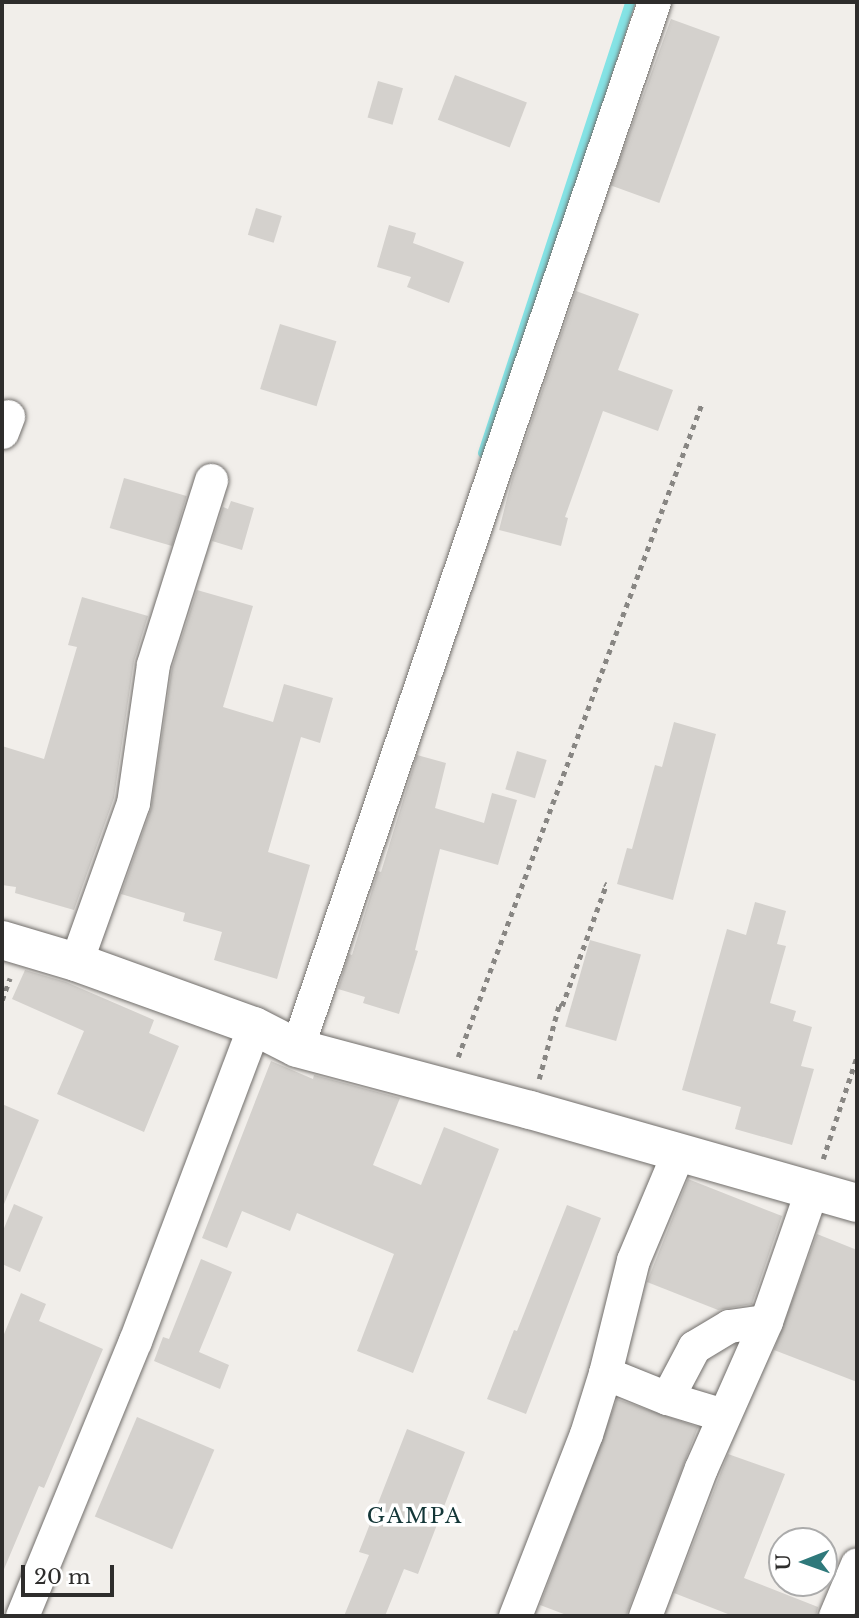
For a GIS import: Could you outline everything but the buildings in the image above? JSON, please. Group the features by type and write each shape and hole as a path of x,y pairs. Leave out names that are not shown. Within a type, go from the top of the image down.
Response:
{"main road":[{"path":"2,940 76,962 254,1026 297,1048 447,1087 857,1203"}],"street":[{"path":"297,1048 654,2"},
{"path":"76,962 133,803 153,664 211,480"},
{"path":"22,1616 135,1341 254,1026"},
{"path":"515,1616 586,1434 606,1373 633,1260 678,1153"},
{"path":"645,1616 723,1415 766,1321 812,1189"},
{"path":"667,1398 694,1347 729,1326 766,1321"},
{"path":"606,1373 667,1398 723,1415"},
{"path":"835,1616 857,1564"}],"path":[{"path":"447,1087 702,403"},
{"path":"530,1110 559,1005 562,1006 571,982 606,885 604,884"},
{"path":"812,1189 857,1056"}],"waterway":[{"path":"483,453 630,2"}],"district":[{"name":"GAMPA","path":"415,1516"}]}
